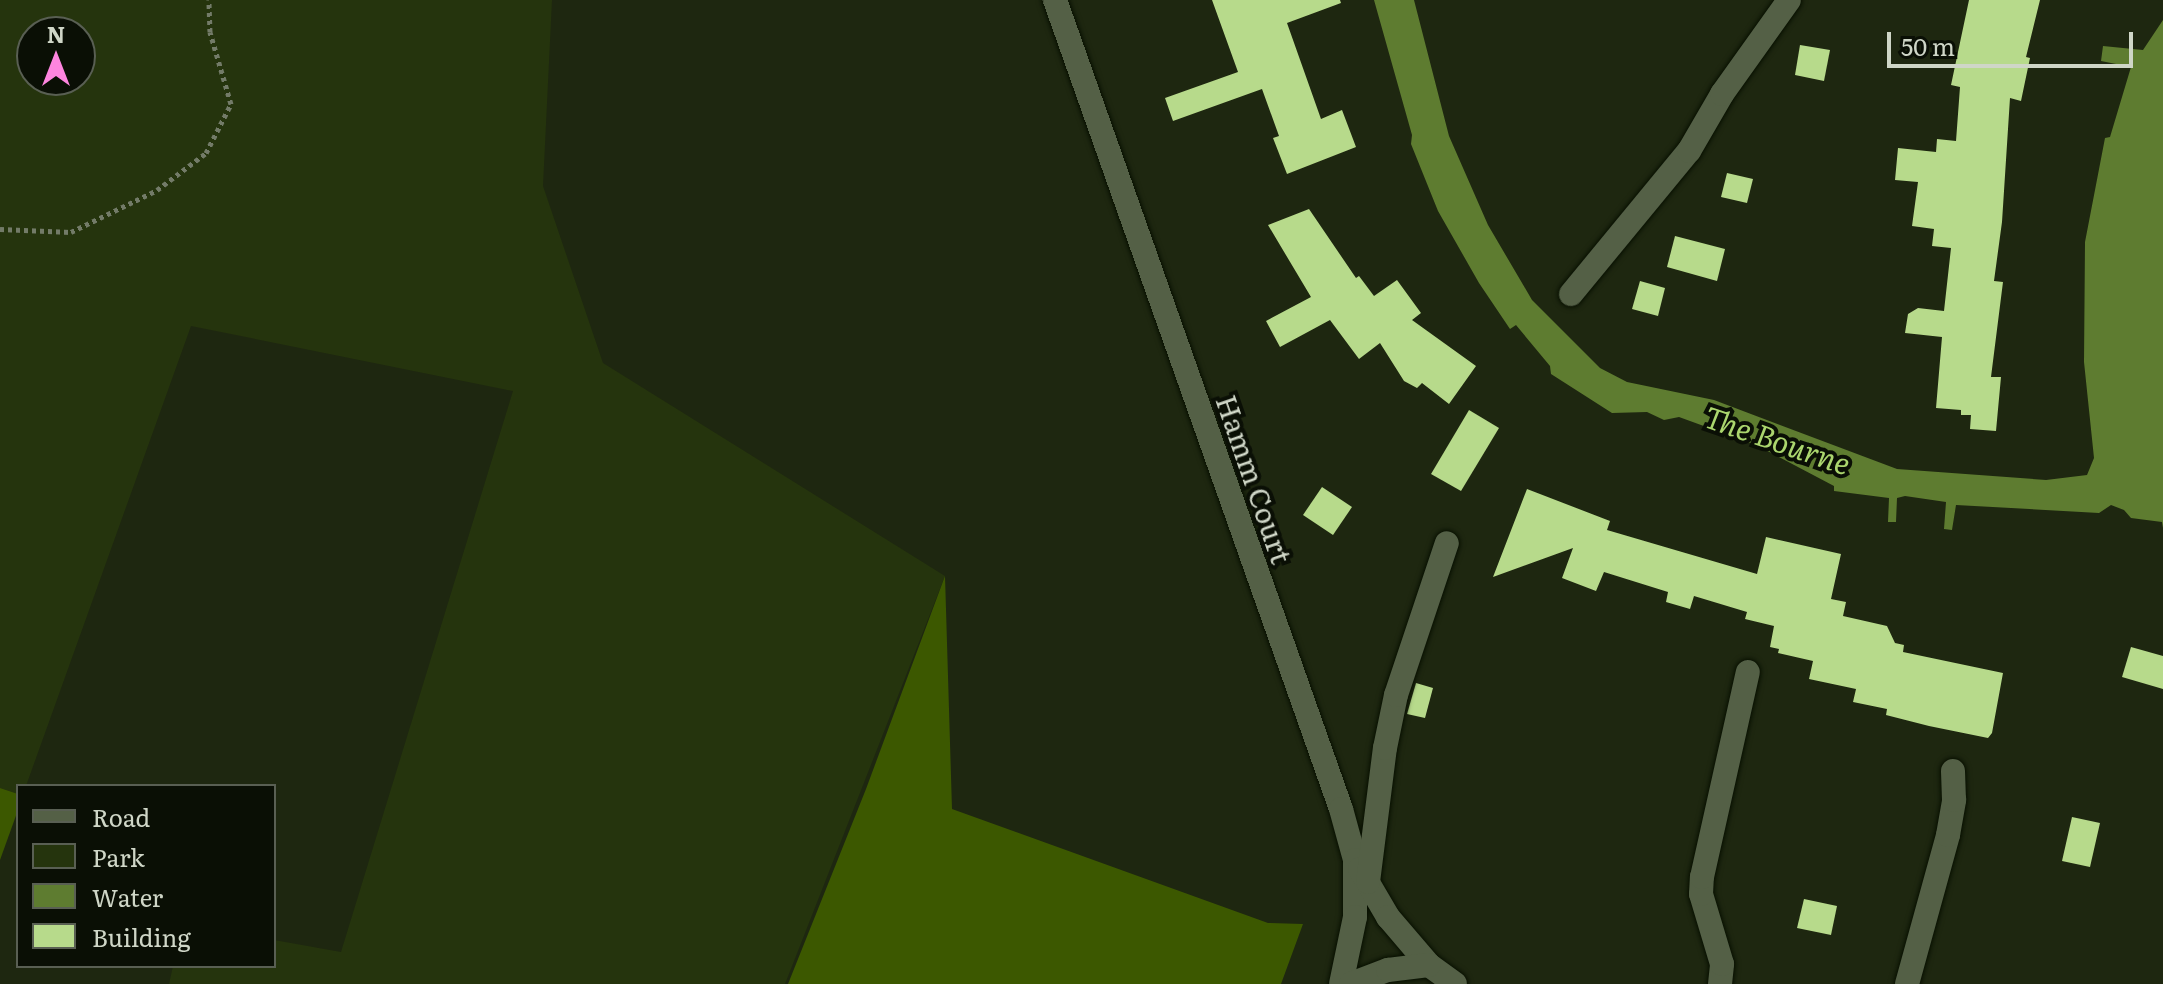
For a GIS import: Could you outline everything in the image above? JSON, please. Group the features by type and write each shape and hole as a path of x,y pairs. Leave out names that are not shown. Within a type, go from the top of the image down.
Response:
{"street":[{"name":"Hamm Court","path":"1055,0 1341,809 1355,860 1355,917 1341,984"},
{"path":"1571,294 1689,151 1722,94 1789,0"},
{"path":"1368,882 1385,748 1396,695 1447,543"},
{"path":"1720,984 1722,964 1701,894 1702,877 1748,672"},
{"path":"1907,984 1948,835 1953,771"},
{"path":"1355,860 1388,917 1429,965 1455,984"},
{"path":"1351,984 1388,970 1429,965"}],"path":[{"path":"0,229 71,232 157,190 206,153 231,104 210,32 209,0"}],"green space":[{"path":"0,0 552,0 543,186 603,363 945,576 785,984 169,984 173,968 276,968 276,940 341,952 513,391 191,326 27,784 16,784 16,793 0,788"}],"shaded area":[{"path":"945,576 952,809 1268,923 1303,924 1281,984 788,984 866,789"},
{"path":"0,788 16,793 16,816 0,860"}],"water":[{"name":"The Bourne","path":"1374,0 1414,0 1449,136 1488,225 1532,300 1600,368 1627,382 1714,400 1897,469 2046,480 2087,475 2094,458 2084,362 2085,242 2105,138 2110,137 2131,67 2101,61 2103,46 2143,50 2163,20 2163,528 2162,522 2131,518 2124,510 2111,505 2099,513 1956,505 1952,530 1944,529 1946,502 1905,496 1897,498 1896,522 1888,522 1889,498 1834,491 1834,486 1756,445 1679,417 1664,420 1647,412 1612,413 1551,374 1550,366 1516,325 1510,329 1479,283 1438,211 1411,144 1412,135"}],"building":[{"path":"1212,0 1340,0 1341,3 1287,23 1321,119 1342,110 1356,147 1287,174 1273,138 1279,136 1262,89 1173,121 1165,98 1238,72"},
{"path":"1969,0 2040,0 2026,57 2030,58 2021,101 2010,98 2002,222 1994,281 2003,282 1991,377 2001,377 1996,431 1970,429 1971,415 1961,415 1961,410 1936,408 1942,337 1905,333 1908,314 1918,308 1944,311 1951,248 1932,246 1934,229 1912,226 1918,182 1895,180 1898,148 1936,152 1937,139 1956,141 1960,87 1951,85"},
{"path":"1800,45 1830,50 1824,81 1795,75"},
{"path":"1727,173 1753,179 1747,203 1721,197"},
{"path":"1309,209 1356,278 1359,276 1374,296 1397,280 1421,313 1412,320 1476,366 1449,404 1422,383 1417,388 1404,381 1380,343 1359,359 1330,320 1280,347 1266,321 1311,297 1268,225"},
{"path":"1675,236 1725,249 1717,281 1667,267"},
{"path":"1640,281 1665,288 1658,316 1632,309"},
{"path":"1469,410 1499,428 1461,491 1431,474"},
{"path":"1322,487 1352,507 1333,535 1303,515"},
{"path":"1527,489 1610,521 1607,530 1757,574 1766,537 1841,554 1831,599 1846,602 1843,616 1887,626 1895,643 1904,645 1903,652 2003,673 1992,733 1988,738 1929,726 1886,715 1887,709 1853,702 1856,689 1809,679 1813,661 1778,653 1779,649 1770,647 1774,626 1745,619 1747,612 1694,596 1690,609 1666,602 1668,592 1604,572 1596,591 1562,578 1573,548 1493,577"},
{"path":"2131,647 2163,656 2163,689 2122,677"},
{"path":"1416,683 1433,688 1425,718 1407,714"},
{"path":"2072,817 2100,823 2090,867 2062,861"},
{"path":"1804,899 1837,906 1831,935 1797,928"}]}
